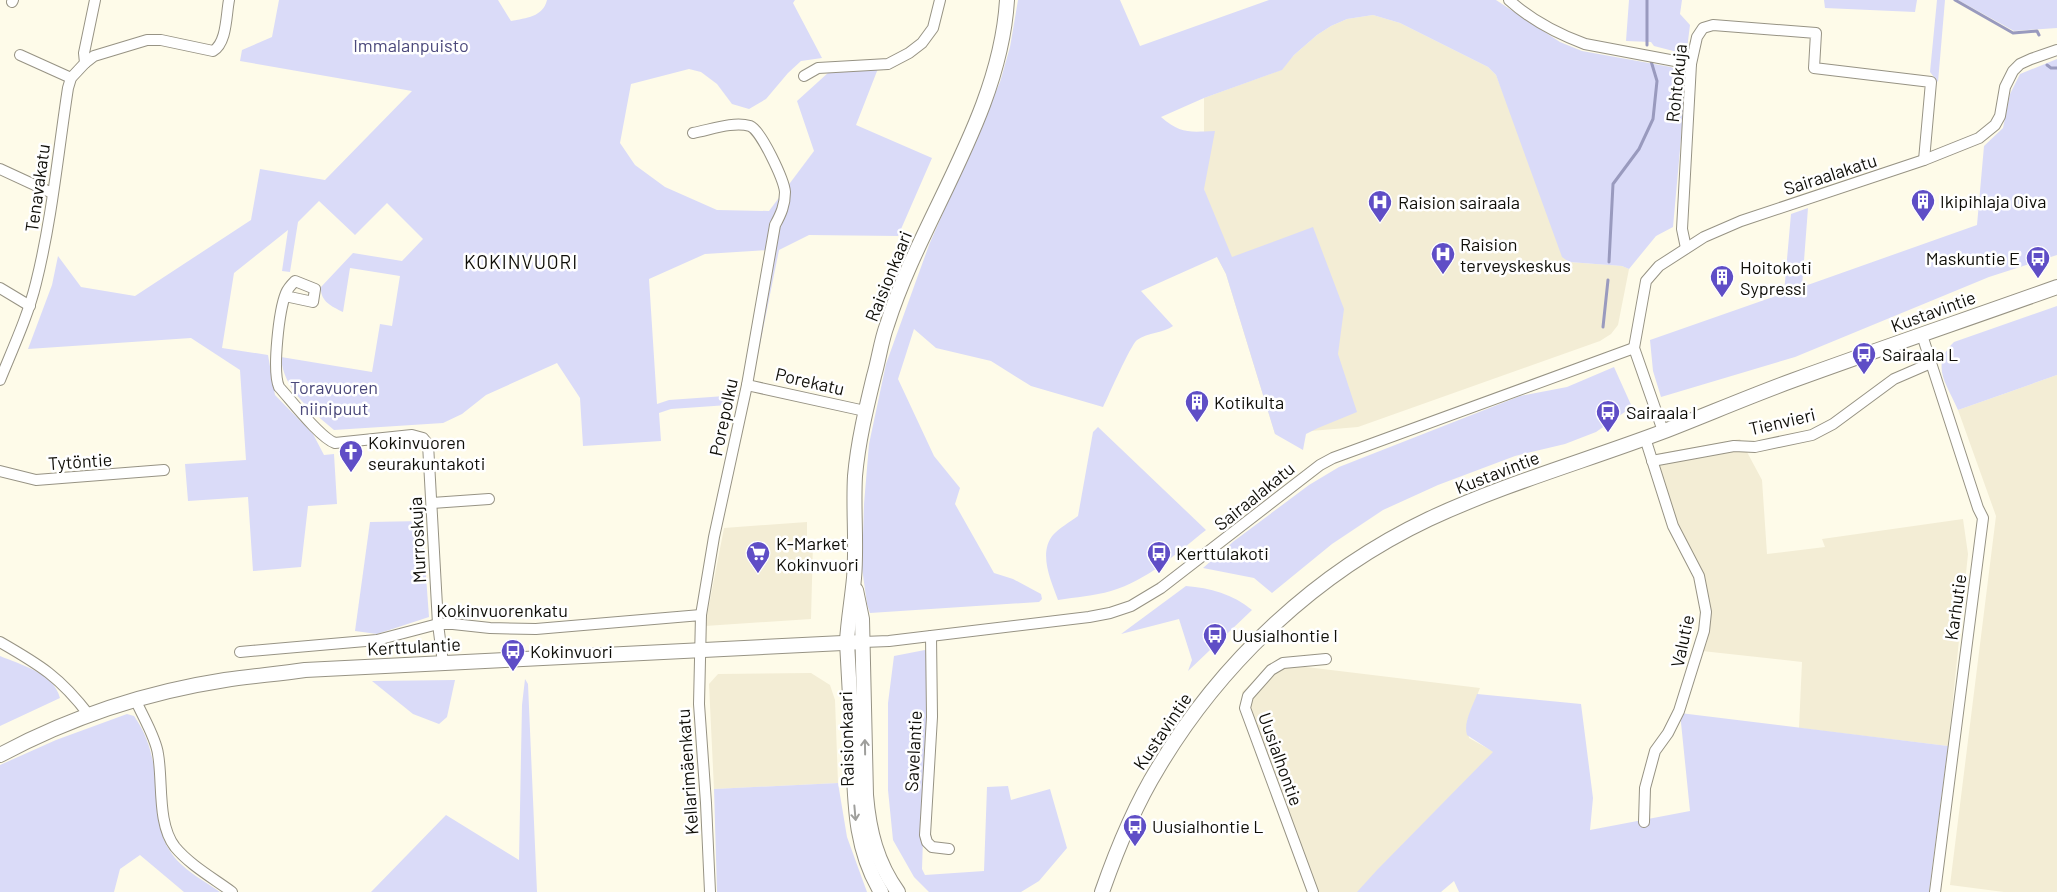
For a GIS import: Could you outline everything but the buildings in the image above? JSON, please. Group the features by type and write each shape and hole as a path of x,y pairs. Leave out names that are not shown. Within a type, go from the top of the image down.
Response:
{"main road":[{"name":"Raisionkaari","path":"881,892 868,866 856,824 847,642 854,578 855,475 865,411 887,325 896,299 967,142 988,88 1002,38 1007,0"},
{"name":"Kustavintie","path":"1102,892 1135,810 1158,767 1230,669 1269,630 1309,595 1367,554 1428,520 1469,502 1645,438 1792,380 2057,287"},
{"name":"Raisionkaari","path":"854,578 862,619 868,822 883,868 898,892"},
{"name":"Kerttulantie","path":"0,755 30,739 89,715 165,693 242,678 304,670 862,642"}],"street":[{"path":"85,63 84,53 95,0"},
{"path":"20,55 71,78 94,56 147,40 161,40 213,51 219,48 222,41 229,0"},
{"path":"804,76 818,68 888,64 909,54 930,34 936,21 940,0"},
{"path":"1509,0 1520,10 1571,39 1585,44 1692,64"},
{"name":"Rohtokuja","path":"1686,248 1682,229 1692,64 1697,37 1703,28 1714,25 1816,33 1814,68 1931,82 1924,160"},
{"name":"Sairaalakatu","path":"1663,431 1634,348 1646,281 1659,266 1704,237 1741,221 1924,160 1968,143 1988,132 2000,116 2004,87 2013,71 2020,64 2057,50"},
{"name":"Tenavakatu","path":"0,380 30,306 45,243 71,78"},
{"name":"Porepolku","path":"693,133 740,124 752,127 761,135 785,190 784,208 776,225 747,385 714,537 701,615"},
{"path":"0,169 52,192"},
{"path":"0,288 30,306"},
{"name":"Murroskuja","path":"285,296 277,348 276,379 280,387 329,441 335,443 412,435 423,438 428,444 438,624 443,663"},
{"name":"Karhutie","path":"1922,335 1978,508 1984,518 1935,892"},
{"name":"Sairaalakatu","path":"862,642 931,636 1089,617 1131,606 1186,571 1320,465 1333,458 1634,348"},
{"name":"Tienvieri","path":"1652,461 1734,446 1755,447 1812,435 1833,424 1894,379 1931,364"},
{"name":"Porekatu","path":"747,385 779,390 865,411"},
{"name":"Valutie","path":"1644,822 1645,788 1655,751 1668,733 1679,711 1704,631 1706,612 1699,576 1673,526 1645,438"},
{"name":"Tytöntie","path":"0,471 36,480 164,470"},
{"path":"432,503 488,499"},
{"path":"699,649 701,615"},
{"name":"Kokinvuorenkatu","path":"240,652 376,640 438,624 536,629 701,615"},
{"name":"Savelantie","path":"931,636 932,718 925,835 932,847 949,849"},
{"path":"0,642 52,674 74,694 89,715"},
{"name":"Kellarimäenkatu","path":"699,649 699,704 710,892"},
{"name":"Uusialhontie","path":"1313,892 1245,708 1248,696 1271,670 1283,663 1326,659"},
{"path":"136,701 158,753 161,796 171,839 176,847 195,865 232,892"}],"shaded area":[{"name":"Raision sairaala","path":"1373,15 1400,23 1488,67 1496,75 1569,262 1622,266 1629,269 1618,325 1611,334 1600,341 1358,427 1275,434 1226,274 1217,257 1204,189 1204,98 1281,70 1294,55 1317,35 1331,26 1347,19"},
{"path":"2057,375 2057,892 2004,892 1950,885 1996,516 1958,410"},
{"path":"1740,439 1762,480 1767,554 1825,547 1822,539 1963,519 1968,554 1948,746 1799,728 1802,662 1702,651 1707,642 1710,609 1688,558 1655,454"},
{"path":"807,522 807,542 813,543 811,619 705,626 724,528"},
{"path":"1273,663 1480,688 1467,721 1469,738 1494,752 1441,892 1317,892 1242,692"},
{"path":"811,673 830,685 835,700 838,783 714,789 709,684 718,674"}],"green space":[{"path":"279,0 498,0 511,21 533,16 542,10 547,0 795,0 793,3 822,58 801,61 766,99 749,109 732,104 717,84 701,72 689,69 631,84 620,143 635,165 665,187 717,210 769,211 814,151 797,101 829,72 879,66 856,125 932,158 898,236 809,235 779,250 756,364 747,357 768,250 705,254 649,279 657,404 669,400 739,395 728,405 671,409 659,413 661,441 583,446 580,398 557,363 486,395 462,414 443,423 334,430 308,407 293,389 287,380 281,357 372,372 380,324 392,326 400,276 350,268 343,312 324,299 321,287 353,253 402,261 423,239 387,203 355,235 319,201 298,222 290,272 282,271 288,230 234,273 222,348 268,355 275,395 313,434 324,455 334,454 337,504 308,506 301,567 253,571 248,497 188,501 185,464 246,460 240,370 191,338 28,349 52,285 58,256 81,287 135,296 251,220 260,169 325,180 412,91 240,61 242,50 272,37"},
{"path":"1018,0 1120,0 1140,46 1269,0 1496,0 1560,42 1582,51 1671,67 1682,75 1686,83 1673,227 1656,236 1629,269 1622,266 1569,262 1562,257 1496,75 1488,67 1400,23 1373,15 1347,19 1331,26 1317,35 1294,55 1282,70 1204,98 1161,117 1168,123 1186,131 1215,131 1204,189 1232,257 1313,227 1344,309 1338,354 1357,412 1306,434 1303,450 1275,434 1226,274 1217,257 1141,291 1173,326 1137,340 1103,407 1031,386 991,361 936,348 914,329 898,379 934,456 960,488 955,504 994,573 1013,579 1041,594 1042,599 1039,602 870,613 862,568 864,504 869,444 886,364 929,245 1000,82 1010,47"},
{"path":"1629,0 1682,0 1680,14 1690,25 1687,49 1681,53 1654,46 1651,42 1626,41"},
{"path":"1824,0 1917,0 1915,12 1825,8"},
{"path":"1937,0 1945,0 1938,82 1930,72"},
{"path":"1958,0 2057,0 2057,28 2014,31"},
{"path":"2057,59 2057,255 1989,277 1795,357 1661,397 1653,371 1650,340 1784,293 1791,214 1808,208 1802,287 1977,225 1984,146 2003,128 2010,94 2020,74"},
{"path":"2057,306 2057,375 1958,410 1942,374 1943,359 1954,342"},
{"path":"1614,367 1632,407 1596,432 1565,444 1515,456 1438,485 1383,510 1332,544 1272,593 1254,578 1203,568 1234,541 1309,485 1339,467 1520,396 1567,387"},
{"path":"1098,427 1206,530 1162,565 1125,586 1098,594 1058,600 1047,567 1046,550 1053,535 1061,527 1078,516 1093,432"},
{"path":"422,521 429,617 377,634 355,631 370,522"},
{"path":"1186,586 1204,588 1221,593 1245,604 1252,610 1188,671 1192,660 1179,619 1121,634"},
{"path":"925,650 929,656 922,869 925,875 984,871 987,787 1008,786 1011,800 1050,789 1067,848 1039,881 1021,892 929,892 914,877 893,840 888,790 888,703 894,656"},
{"path":"0,656 44,676 57,689 60,698 0,726"},
{"path":"525,679 528,684 537,892 371,892 446,815 519,860 522,705"},
{"path":"455,680 447,717 439,724 413,714 372,681"},
{"path":"1477,694 1581,704 1593,798 1590,830 1690,811 1680,713 1948,746 1929,892 1459,892 1454,881 1441,892 1357,892 1493,752 1467,735 1467,719"},
{"path":"127,714 134,716 149,745 156,777 160,826 166,845 186,869 220,892 184,892 140,855 120,869 114,892 0,892 0,765 56,740"},
{"path":"838,783 847,837 867,892 717,892 714,789"}],"waterway":[{"path":"1647,0 1647,45"},
{"path":"1955,0 2013,33 2037,31 2039,35"},
{"path":"1609,262 1613,184 1639,149 1653,119 1657,81 1651,61"},
{"path":"2047,65 2051,68 2057,68"},
{"path":"1603,327 1608,280"}],"place":[{"name":"Ikipihlaja Oiva","path":"1923,222"},
{"name":"Raision sairaala","path":"1380,223"},
{"name":"Raision terveyskeskus","path":"1443,275"},
{"name":"Maskuntie E","path":"2038,279"},
{"name":"Hoitokoti Sypressi","path":"1722,298"},
{"name":"Sairaala L","path":"1864,375"},
{"name":"Kotikulta","path":"1197,423"},
{"name":"Sairaala I","path":"1608,433"},
{"name":"Kokinvuoren seurakuntakoti","path":"351,473"},
{"name":"K-Market Kokinvuori","path":"758,574"},
{"name":"Kerttulakoti","path":"1159,574"},
{"name":"Uusialhontie I","path":"1215,656"},
{"name":"Kokinvuori","path":"513,672"},
{"name":"Uusialhontie L","path":"1135,847"}],"district":[{"name":"KOKINVUORI","path":"521,261"}],"park label":[{"name":"Immalanpuisto","path":"411,45"},
{"name":"Toravuoren niinipuut","path":"334,397"}]}
